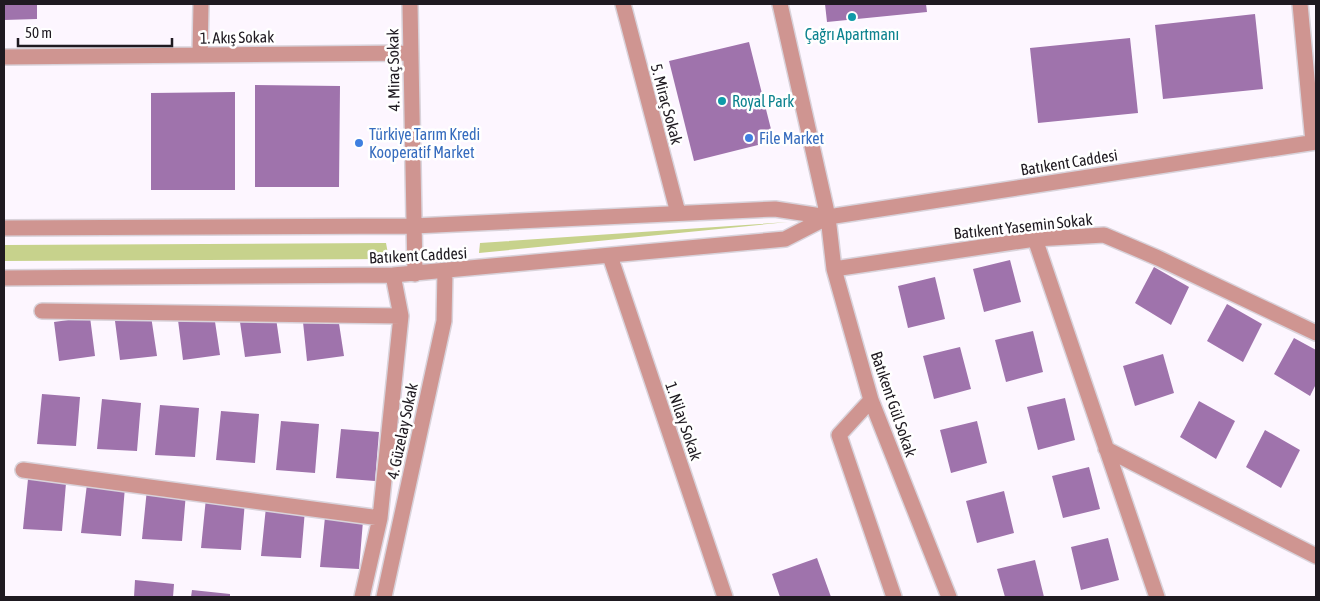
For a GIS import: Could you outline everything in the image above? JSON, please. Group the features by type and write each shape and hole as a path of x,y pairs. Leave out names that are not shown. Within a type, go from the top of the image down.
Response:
{"street":[{"path":"200,4 200,55"},
{"name":"4. Miraç Sokak","path":"410,4 415,274"},
{"name":"5. Miraç Sokak","path":"623,4 678,213"},
{"name":"Batıkent Gül Sokak","path":"780,4 828,217 834,269 871,400 949,597"},
{"path":"1300,4 1314,142"},
{"name":"1. Akış Sokak","path":"4,57 411,53"},
{"name":"Batıkent Caddesi","path":"4,228 414,226 775,209 828,217 1314,142"},
{"name":"Batıkent Caddesi","path":"4,278 415,274 785,240 828,217"},
{"name":"Batıkent Yasemin Sokak","path":"834,269 1035,239 1104,235 1158,258 1316,333"},
{"path":"1035,239 1157,597"},
{"name":"1. Nilay Sokak","path":"610,256 725,597"},
{"name":"4. Güzelay Sokak","path":"384,597 444,321 445,271"},
{"path":"362,597 380,518 401,316 393,275"},
{"path":"42,312 401,316"},
{"path":"871,400 839,435 894,597"},
{"path":"1106,449 1316,556"},
{"path":"23,470 380,518"}],"green space":[{"path":"788,222 479,253 480,243"},
{"path":"386,243 389,259 4,261 4,245"}],"building":[{"path":"4,4 37,4 37,19 4,20"},
{"name":"Çağrı Apartmanı","path":"825,4 926,4 927,12 827,22"},
{"path":"1255,14 1263,89 1163,99 1155,25"},
{"path":"1130,38 1138,113 1038,123 1030,48"},
{"name":"Royal Park","path":"749,42 774,141 694,161 669,61"},
{"path":"255,85 340,86 339,187 255,187"},
{"path":"235,92 235,190 151,190 151,93"},
{"path":"1010,260 1021,302 984,312 973,269"},
{"path":"1154,267 1189,287 1171,325 1135,303"},
{"path":"935,277 945,319 908,328 898,286"},
{"path":"1227,304 1262,324 1243,362 1207,341"},
{"path":"214,315 220,355 183,360 178,320"},
{"path":"151,316 157,356 120,360 115,321"},
{"path":"90,317 95,356 59,361 54,322"},
{"path":"338,317 344,356 307,361 303,322"},
{"path":"276,318 281,353 245,357 240,322"},
{"path":"1033,331 1043,372 1006,382 995,340"},
{"path":"1294,338 1316,350 1316,384 1310,396 1274,374"},
{"path":"960,347 971,389 934,399 923,356"},
{"path":"1163,354 1174,393 1135,406 1123,366"},
{"path":"42,394 80,397 76,446 37,444"},
{"path":"1065,398 1075,440 1038,450 1027,407"},
{"path":"102,399 141,403 137,451 97,449"},
{"path":"1199,401 1235,421 1216,459 1180,437"},
{"path":"160,405 199,408 195,457 155,455"},
{"path":"221,411 259,414 255,463 216,460"},
{"path":"281,421 319,424 315,473 276,470"},
{"path":"977,421 987,463 951,473 940,430"},
{"path":"341,429 379,432 375,481 336,478"},
{"path":"1265,430 1300,450 1281,488 1246,467"},
{"path":"1089,467 1100,509 1063,518 1052,476"},
{"path":"28,479 66,483 62,531 23,529"},
{"path":"87,484 125,487 121,536 81,533"},
{"path":"147,489 186,493 182,541 142,539"},
{"path":"1004,491 1014,533 977,543 966,501"},
{"path":"206,498 245,501 241,550 201,548"},
{"path":"266,507 305,510 301,558 261,556"},
{"path":"325,517 363,521 359,569 320,567"},
{"path":"1108,538 1119,580 1081,590 1071,547"},
{"path":"817,558 831,597 780,597 772,574"},
{"path":"1035,560 1044,597 1005,597 997,569"},
{"path":"135,580 174,584 173,597 134,597"},
{"path":"192,590 230,594 230,597 191,597"}],"place":[{"name":"Çağrı Apartmanı","path":"852,17"},
{"name":"Royal Park","path":"722,101"},
{"name":"File Market","path":"749,138"},
{"name":"Türkiye Tarım Kredi Kooperatif Market","path":"359,143"}]}
